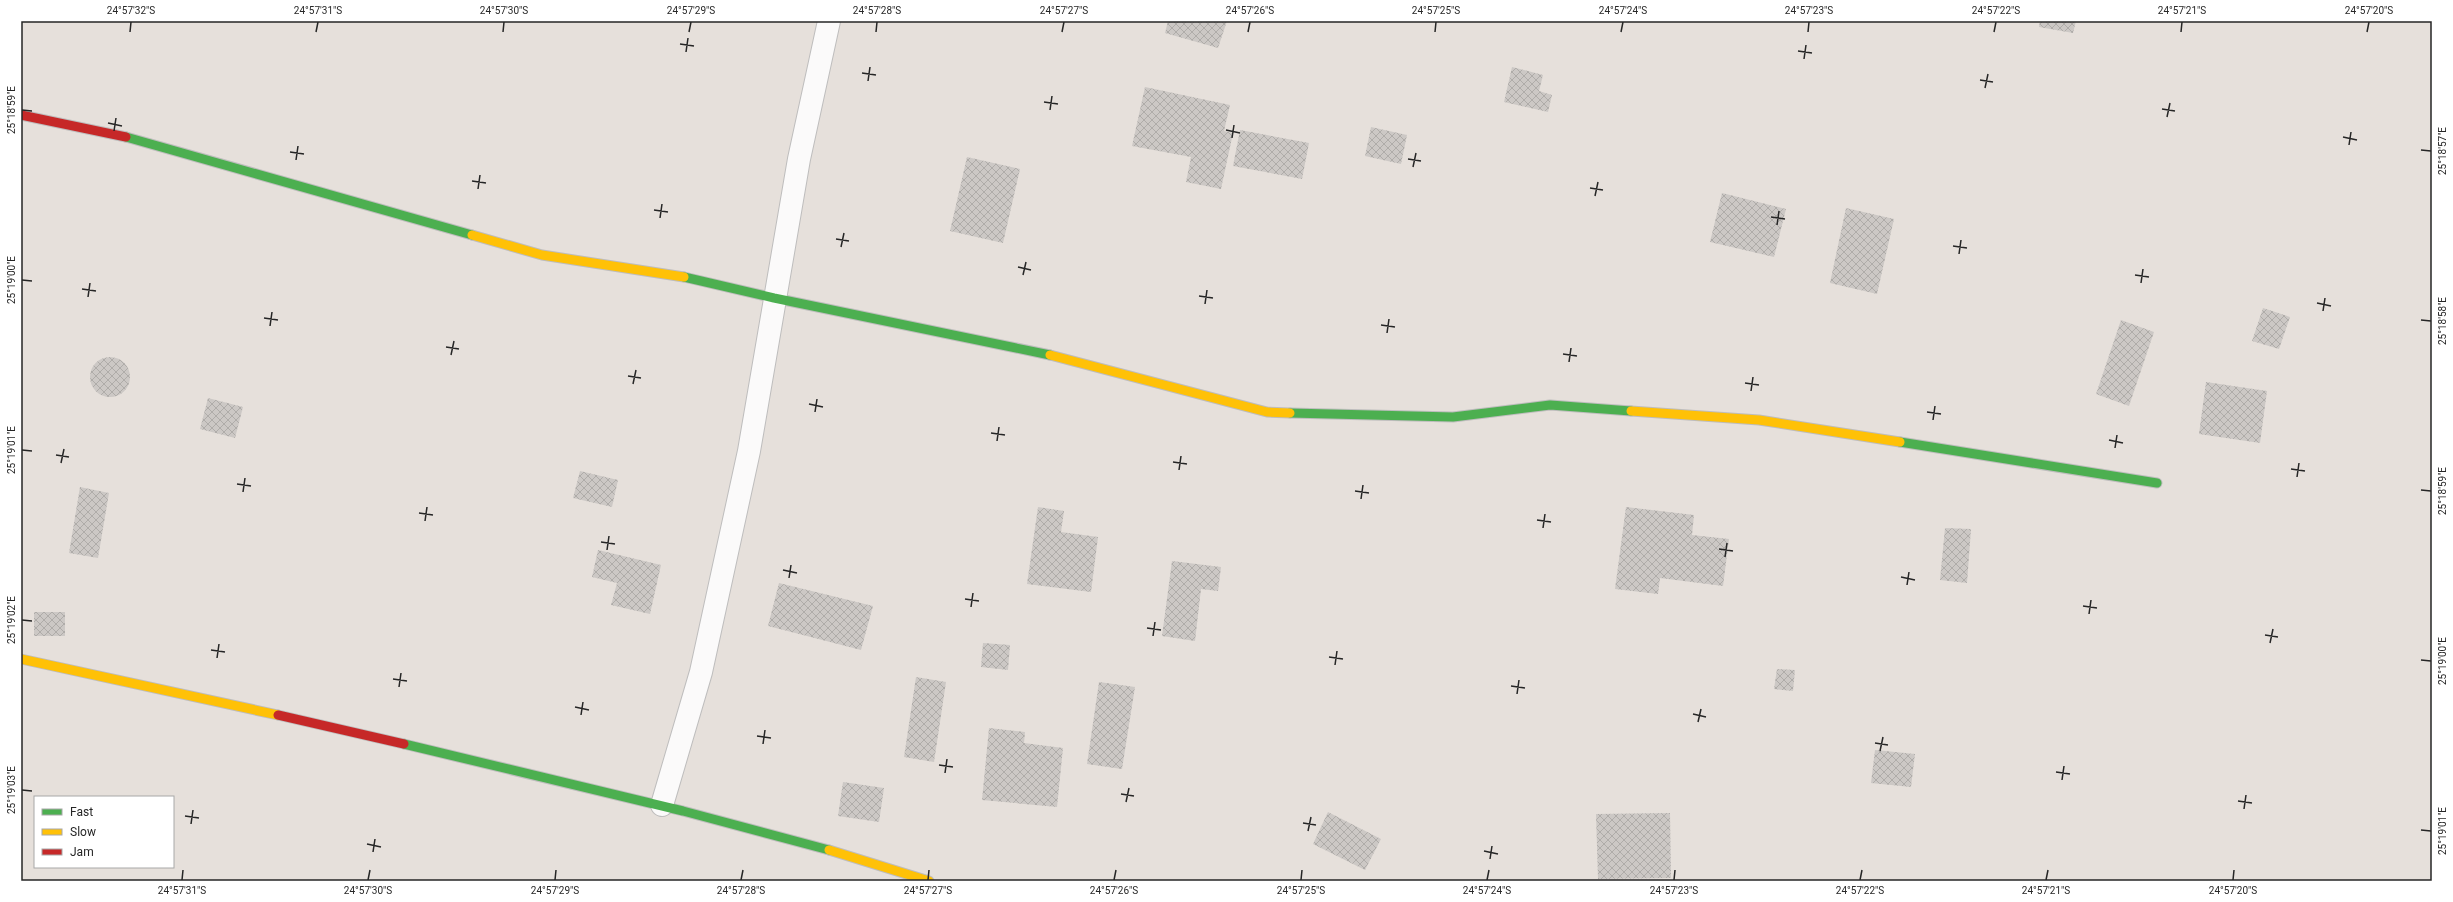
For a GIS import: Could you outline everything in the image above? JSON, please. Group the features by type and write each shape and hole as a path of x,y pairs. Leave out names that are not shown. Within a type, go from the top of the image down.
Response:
{"street":[{"path":"662,805 701,672 749,451 799,159 829,21"},
{"path":"21,115 143,141 542,255 669,273 774,298 1062,357 1267,412 1453,417 1550,405 1759,420 2157,483"},
{"path":"21,659 292,718 662,805 746,826 926,880"}],"building":[{"path":"1168,21 1227,21 1218,48 1165,33"},
{"path":"2040,21 2076,21 2073,33 2039,27"},
{"path":"1512,67 1543,75 1539,91 1552,95 1548,112 1504,102"},
{"path":"1145,87 1230,105 1224,131 1233,133 1221,189 1186,182 1191,157 1132,146"},
{"path":"1371,127 1407,135 1401,164 1365,156"},
{"path":"1240,130 1309,143 1302,179 1233,166"},
{"path":"967,157 1020,169 1003,243 950,231"},
{"path":"1722,193 1786,209 1774,257 1710,242"},
{"path":"1846,208 1894,219 1877,294 1830,283"},
{"path":"2263,308 2290,317 2279,349 2252,341"},
{"path":"2121,320 2154,332 2129,406 2096,394"},
{"path":"114,357 121,360 127,366 130,377 129,385 121,394 114,397 106,397 99,394 91,385 90,373 93,366 102,358"},
{"path":"2206,382 2267,391 2260,443 2199,434"},
{"path":"208,398 243,407 235,438 200,429"},
{"path":"580,471 618,480 612,507 573,498"},
{"path":"80,487 109,493 98,558 69,553"},
{"path":"1038,507 1064,511 1061,532 1098,537 1091,592 1027,584"},
{"path":"1626,507 1694,515 1692,535 1729,539 1723,586 1660,578 1658,594 1615,589"},
{"path":"1945,528 1971,529 1967,583 1940,580"},
{"path":"598,550 661,565 650,614 611,605 617,583 592,577"},
{"path":"1172,561 1221,567 1218,591 1201,589 1195,641 1162,636"},
{"path":"779,583 873,606 861,650 768,626"},
{"path":"34,612 65,612 65,636 34,636"},
{"path":"983,643 1010,645 1008,670 981,667"},
{"path":"1777,669 1795,670 1793,691 1774,689"},
{"path":"916,677 946,682 934,762 904,757"},
{"path":"1099,682 1135,687 1122,769 1087,764"},
{"path":"989,728 1025,732 1024,743 1063,748 1057,807 982,800"},
{"path":"1875,750 1915,754 1911,787 1871,783"},
{"path":"843,782 884,788 879,822 838,816"},
{"path":"1328,812 1381,839 1365,870 1313,844"},
{"path":"1670,813 1671,878 1598,879 1596,814"}],"traffic: fast":[{"path":"126,137 472,235"},
{"path":"684,277 774,298 1050,355"},
{"path":"1290,413 1453,417 1550,405 1631,411"},
{"path":"1900,442 2157,483"},
{"path":"404,744 683,811 829,850"}],"traffic: slow":[{"path":"472,235 542,255 684,277"},
{"path":"1050,355 1267,412 1290,413"},
{"path":"1631,411 1759,420 1900,442"},
{"path":"21,659 278,715"},
{"path":"829,850 929,881"}],"traffic: jam":[{"path":"21,115 126,137"},
{"path":"278,715 404,744"}]}
